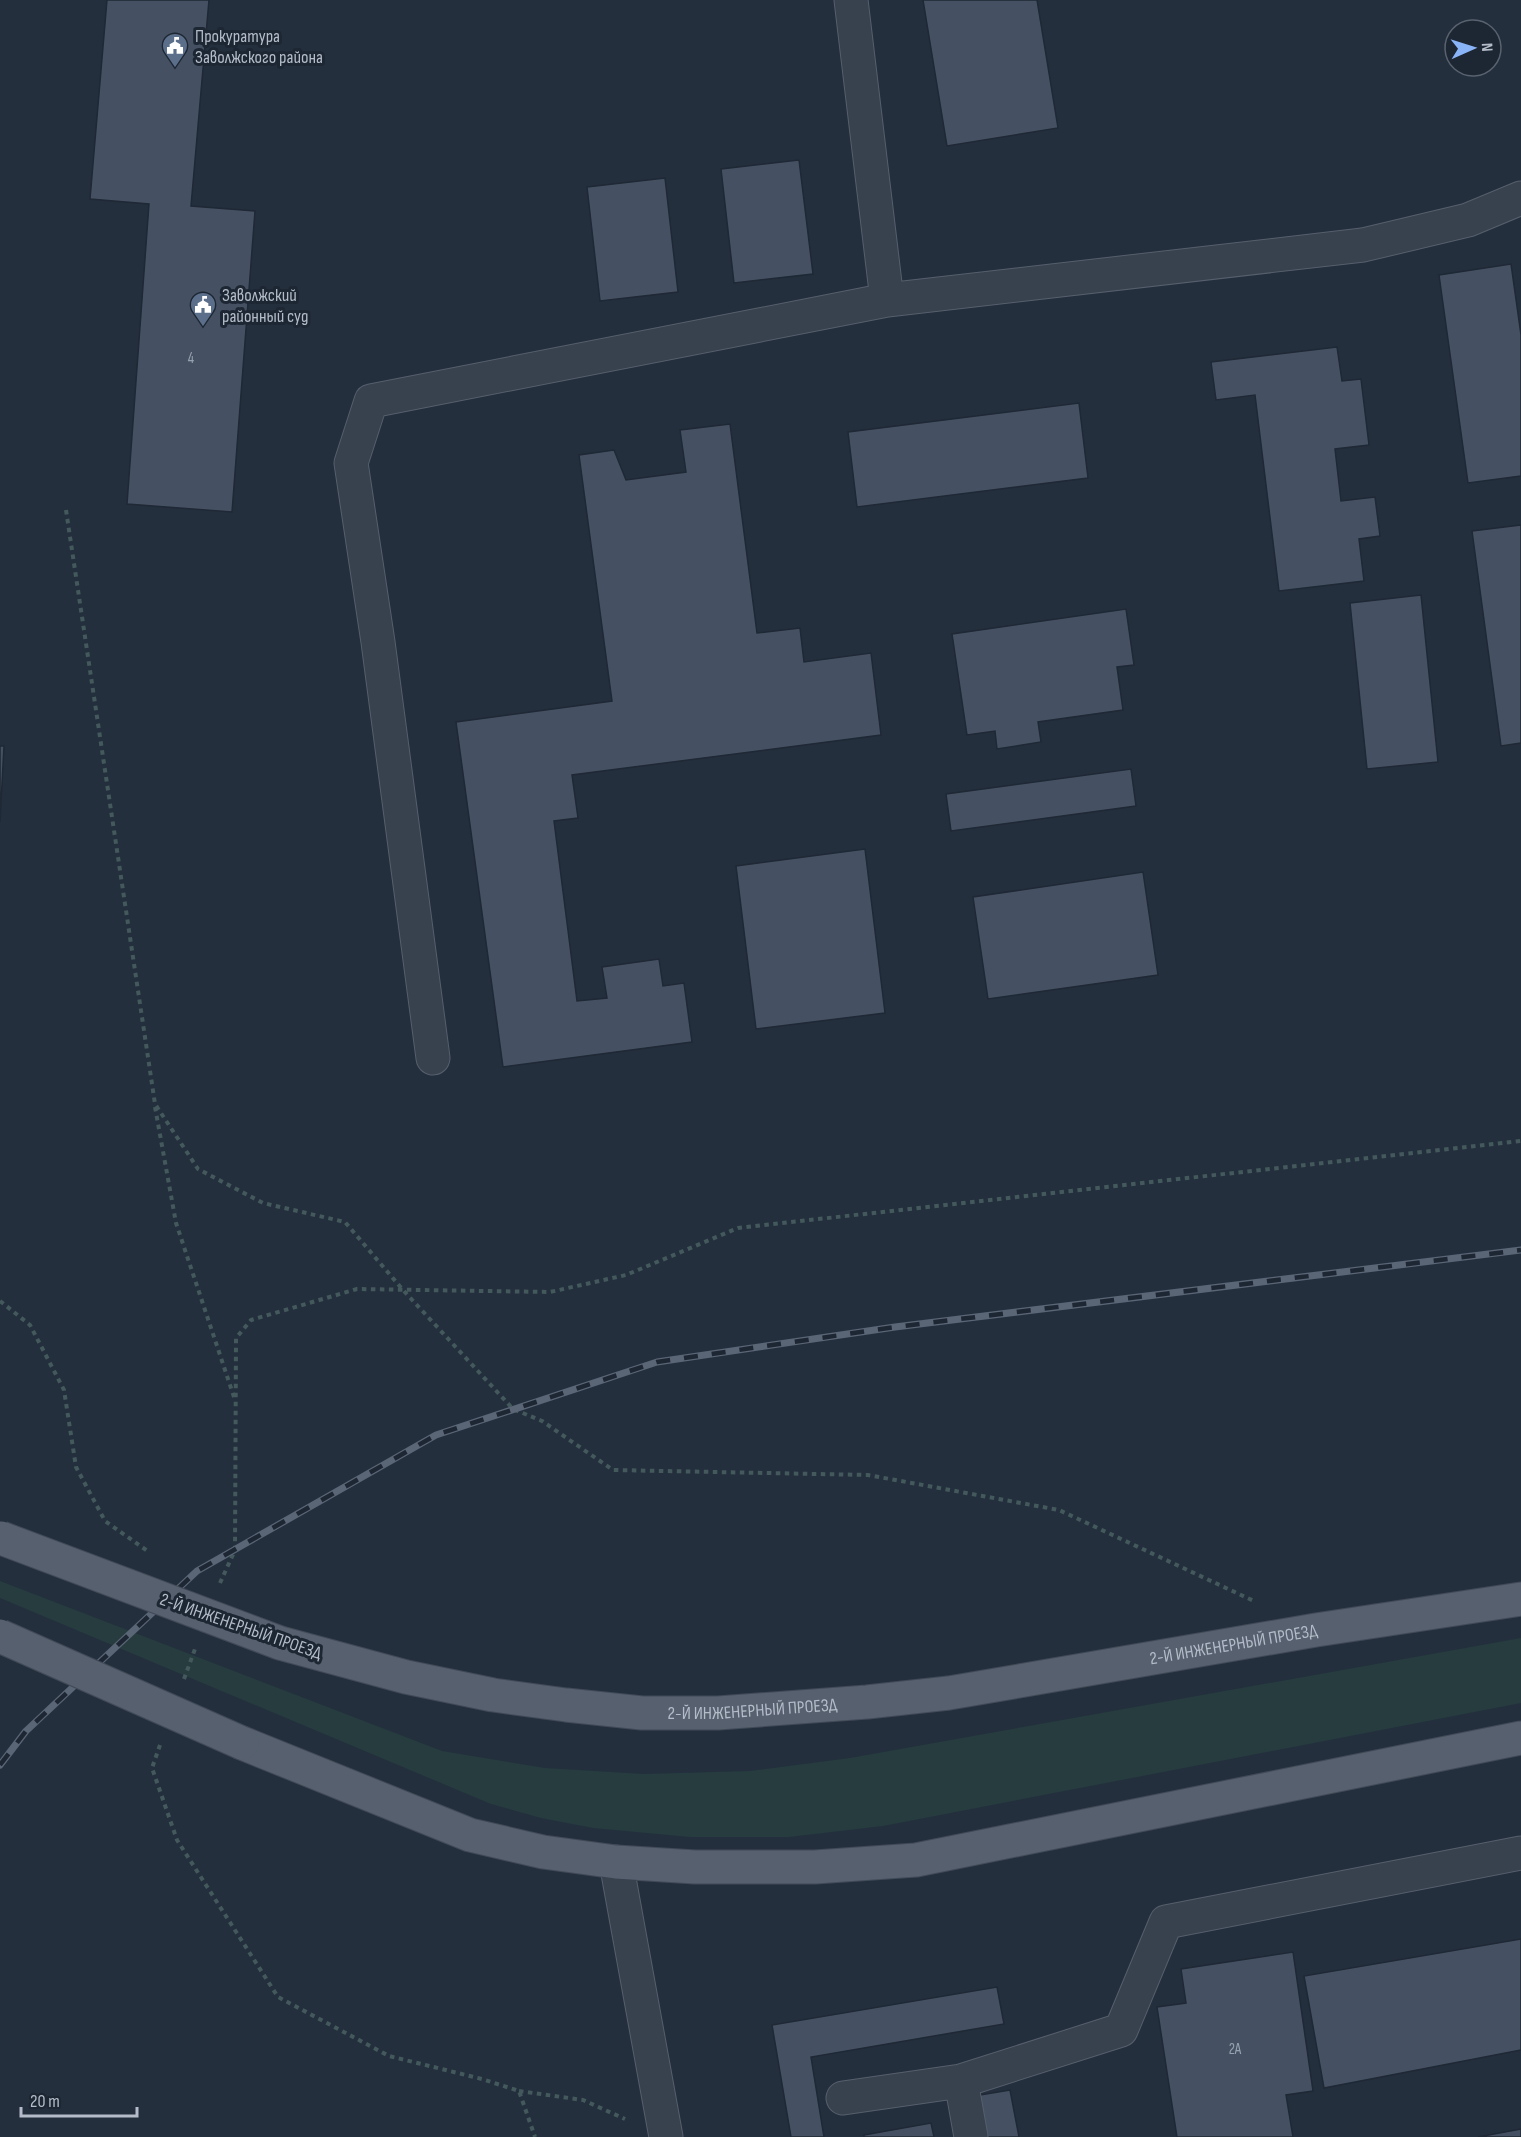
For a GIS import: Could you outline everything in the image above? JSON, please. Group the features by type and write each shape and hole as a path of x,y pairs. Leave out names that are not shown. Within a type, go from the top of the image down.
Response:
{"main road":[{"name":"2-Й ИНЖЕНЕРНЫЙ ПРОЕЗД","path":"1,1538 280,1643 406,1677 493,1695 642,1713 718,1713 867,1702 948,1693 1316,1630 1521,1599"},
{"path":"0,1636 242,1743 470,1835 543,1852 616,1862 694,1867 815,1867 916,1860 1521,1738"}],"street":[{"path":"851,0 887,300"},
{"path":"433,1059 378,642 351,463 371,401 887,300 1363,245 1468,220 1521,198"},
{"path":"843,2098 961,2081 1121,2030 1166,1922 1521,1853"},
{"path":"616,1862 666,2137"},
{"path":"961,2081 971,2137"}],"path":[{"path":"66,510 155,1104 176,1223 235,1401"},
{"path":"155,1104 198,1169 263,1203 345,1222 402,1290 513,1409 542,1421 613,1470 868,1475 1059,1510 1263,1605"},
{"path":"219,1585 235,1550 236,1338 251,1320 357,1289 550,1292 626,1275 738,1228 1521,1141"},
{"path":"0,1301 30,1325 64,1390 76,1467 105,1521 151,1554"},
{"path":"184,1681 196,1648"},
{"path":"164,1735 152,1768 177,1840 278,1997 389,2056 482,2079 519,2091 583,2100 634,2123"},
{"path":"519,2091 535,2137"}],"green space":[{"path":"0,1581 442,1751 545,1768 644,1774 750,1771 850,1758 1521,1638 1521,1703 883,1826 789,1837 690,1837 593,1828 541,1818 491,1804 0,1598"}],"building":[{"path":"107,0 209,0 191,206 255,211 232,512 127,504 149,204 90,199"},
{"path":"923,0 1037,0 1058,128 947,146"},
{"path":"799,160 813,274 734,283 721,169"},
{"path":"665,178 678,292 600,301 587,187"},
{"path":"1511,264 1521,335 1521,476 1468,483 1439,275"},
{"path":"1337,347 1342,381 1361,379 1369,445 1335,449 1341,501 1375,497 1380,536 1359,539 1364,581 1279,591 1255,395 1216,400 1211,362"},
{"path":"1079,403 1088,478 857,507 848,432"},
{"path":"730,424 757,633 800,628 804,662 871,653 881,735 572,775 578,818 554,821 577,1001 607,998 602,967 659,959 663,986 684,983 692,1042 503,1067 456,722 612,701 579,455 614,450 626,480 686,472 680,430"},
{"path":"1521,525 1521,743 1501,746 1472,531"},
{"path":"1421,595 1438,762 1367,769 1350,603"},
{"path":"1126,609 1134,665 1117,667 1123,710 1038,722 1041,742 997,749 995,731 967,735 952,634"},
{"path":"0,746 4,746 0,822"},
{"path":"1131,769 1136,806 951,831 946,794"},
{"path":"865,849 885,1013 756,1029 736,866"},
{"path":"1143,872 1158,975 988,999 973,897"},
{"path":"1521,1939 1521,2050 1324,2088 1304,1976"},
{"path":"1293,1952 1313,2091 1286,2095 1293,2137 1177,2137 1157,2007 1186,2003 1181,1969"},
{"path":"997,1987 1004,2024 811,2057 824,2137 791,2137 772,2025"},
{"path":"1010,2090 1019,2137 982,2137 974,2096"},
{"path":"931,2123 934,2137 864,2137 864,2135"},
{"path":"1521,2129 1521,2137 1478,2137"}],"railway":[{"path":"0,1765 26,1731 197,1571 436,1435 657,1362 895,1327 1521,1250"}],"place":[{"name":"Прокуратура Заволжского района","path":"175,69"},
{"name":"Заволжский районный суд","path":"203,328"}]}
